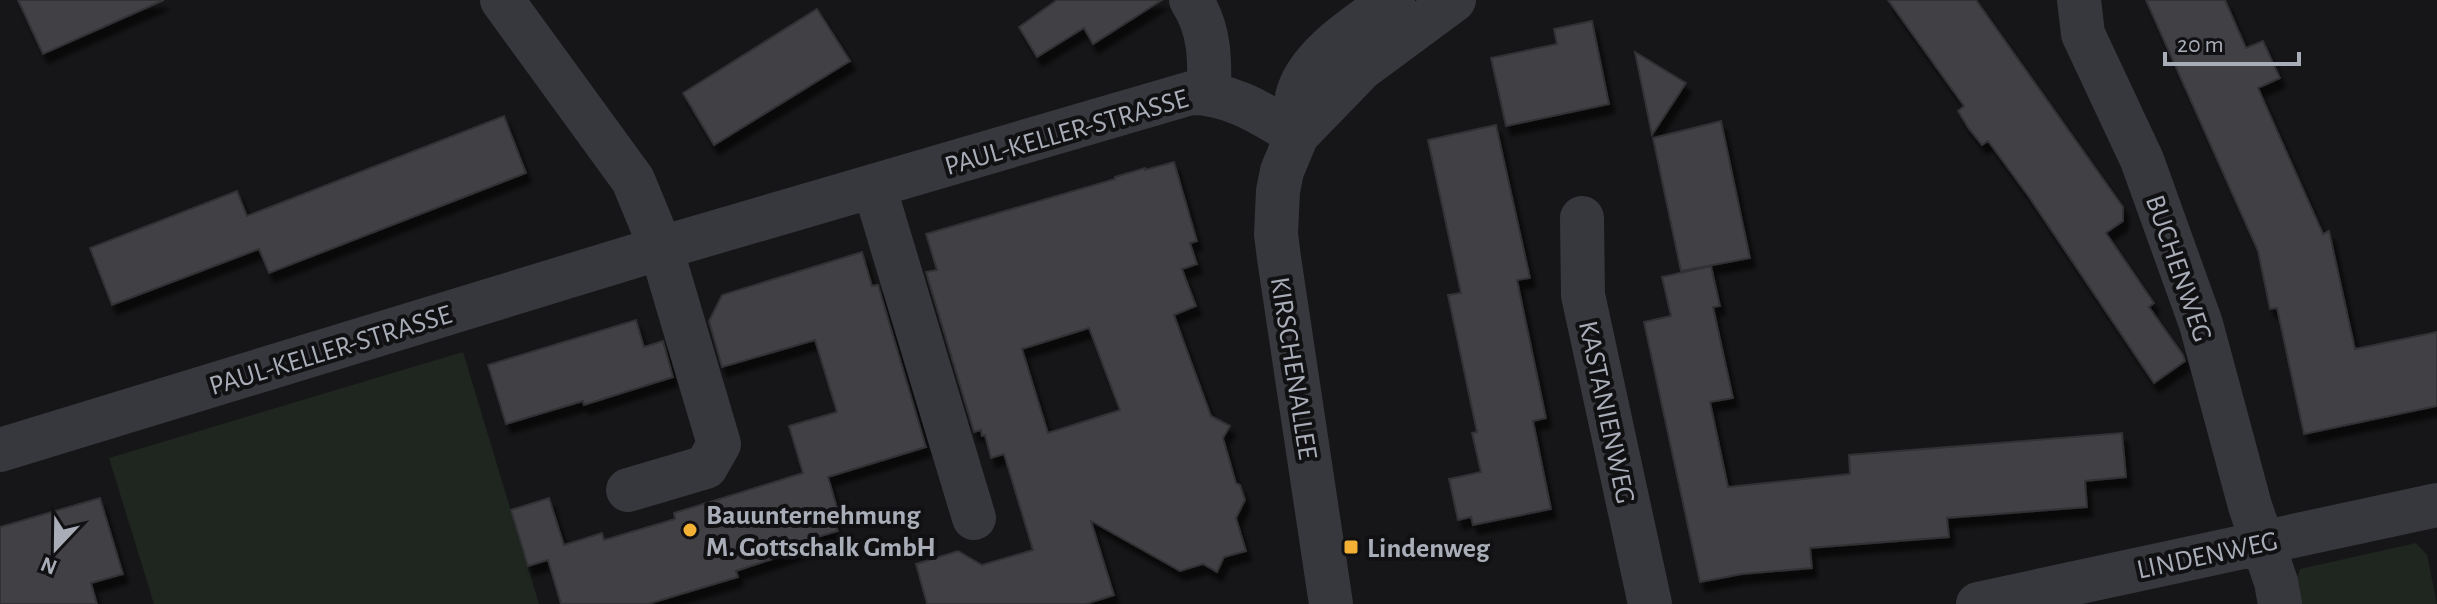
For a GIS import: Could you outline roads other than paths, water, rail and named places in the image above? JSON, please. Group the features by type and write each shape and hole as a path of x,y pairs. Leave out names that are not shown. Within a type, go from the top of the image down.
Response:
{"street":[{"path":"502,0 633,180 661,248 719,444 706,467 628,490"},
{"path":"1191,0 1205,26 1209,93"},
{"name":"KIRSCHENALLEE","path":"1297,135 1297,97 1306,75 1349,31 1393,0"},
{"name":"KIRSCHENALLEE","path":"1331,604 1276,234 1282,171 1297,135 1362,68 1454,0"},
{"name":"BUCHENWEG","path":"2079,0 2083,34 2142,160 2201,324 2280,604"},
{"name":"PAUL-KELLER-STRASSE","path":"0,450 661,248 1191,93 1209,93 1253,108 1297,135"},
{"path":"874,186 974,518"},
{"name":"KASTANIENWEG","path":"1582,218 1583,295 1650,604"},
{"name":"LINDENWEG","path":"1978,604 2263,543 2436,511"}],"place":[{"name":"Bauunternehmung M. Gottschalk GmbH","path":"690,530"},
{"name":"Lindenweg","path":"1351,547"}]}
